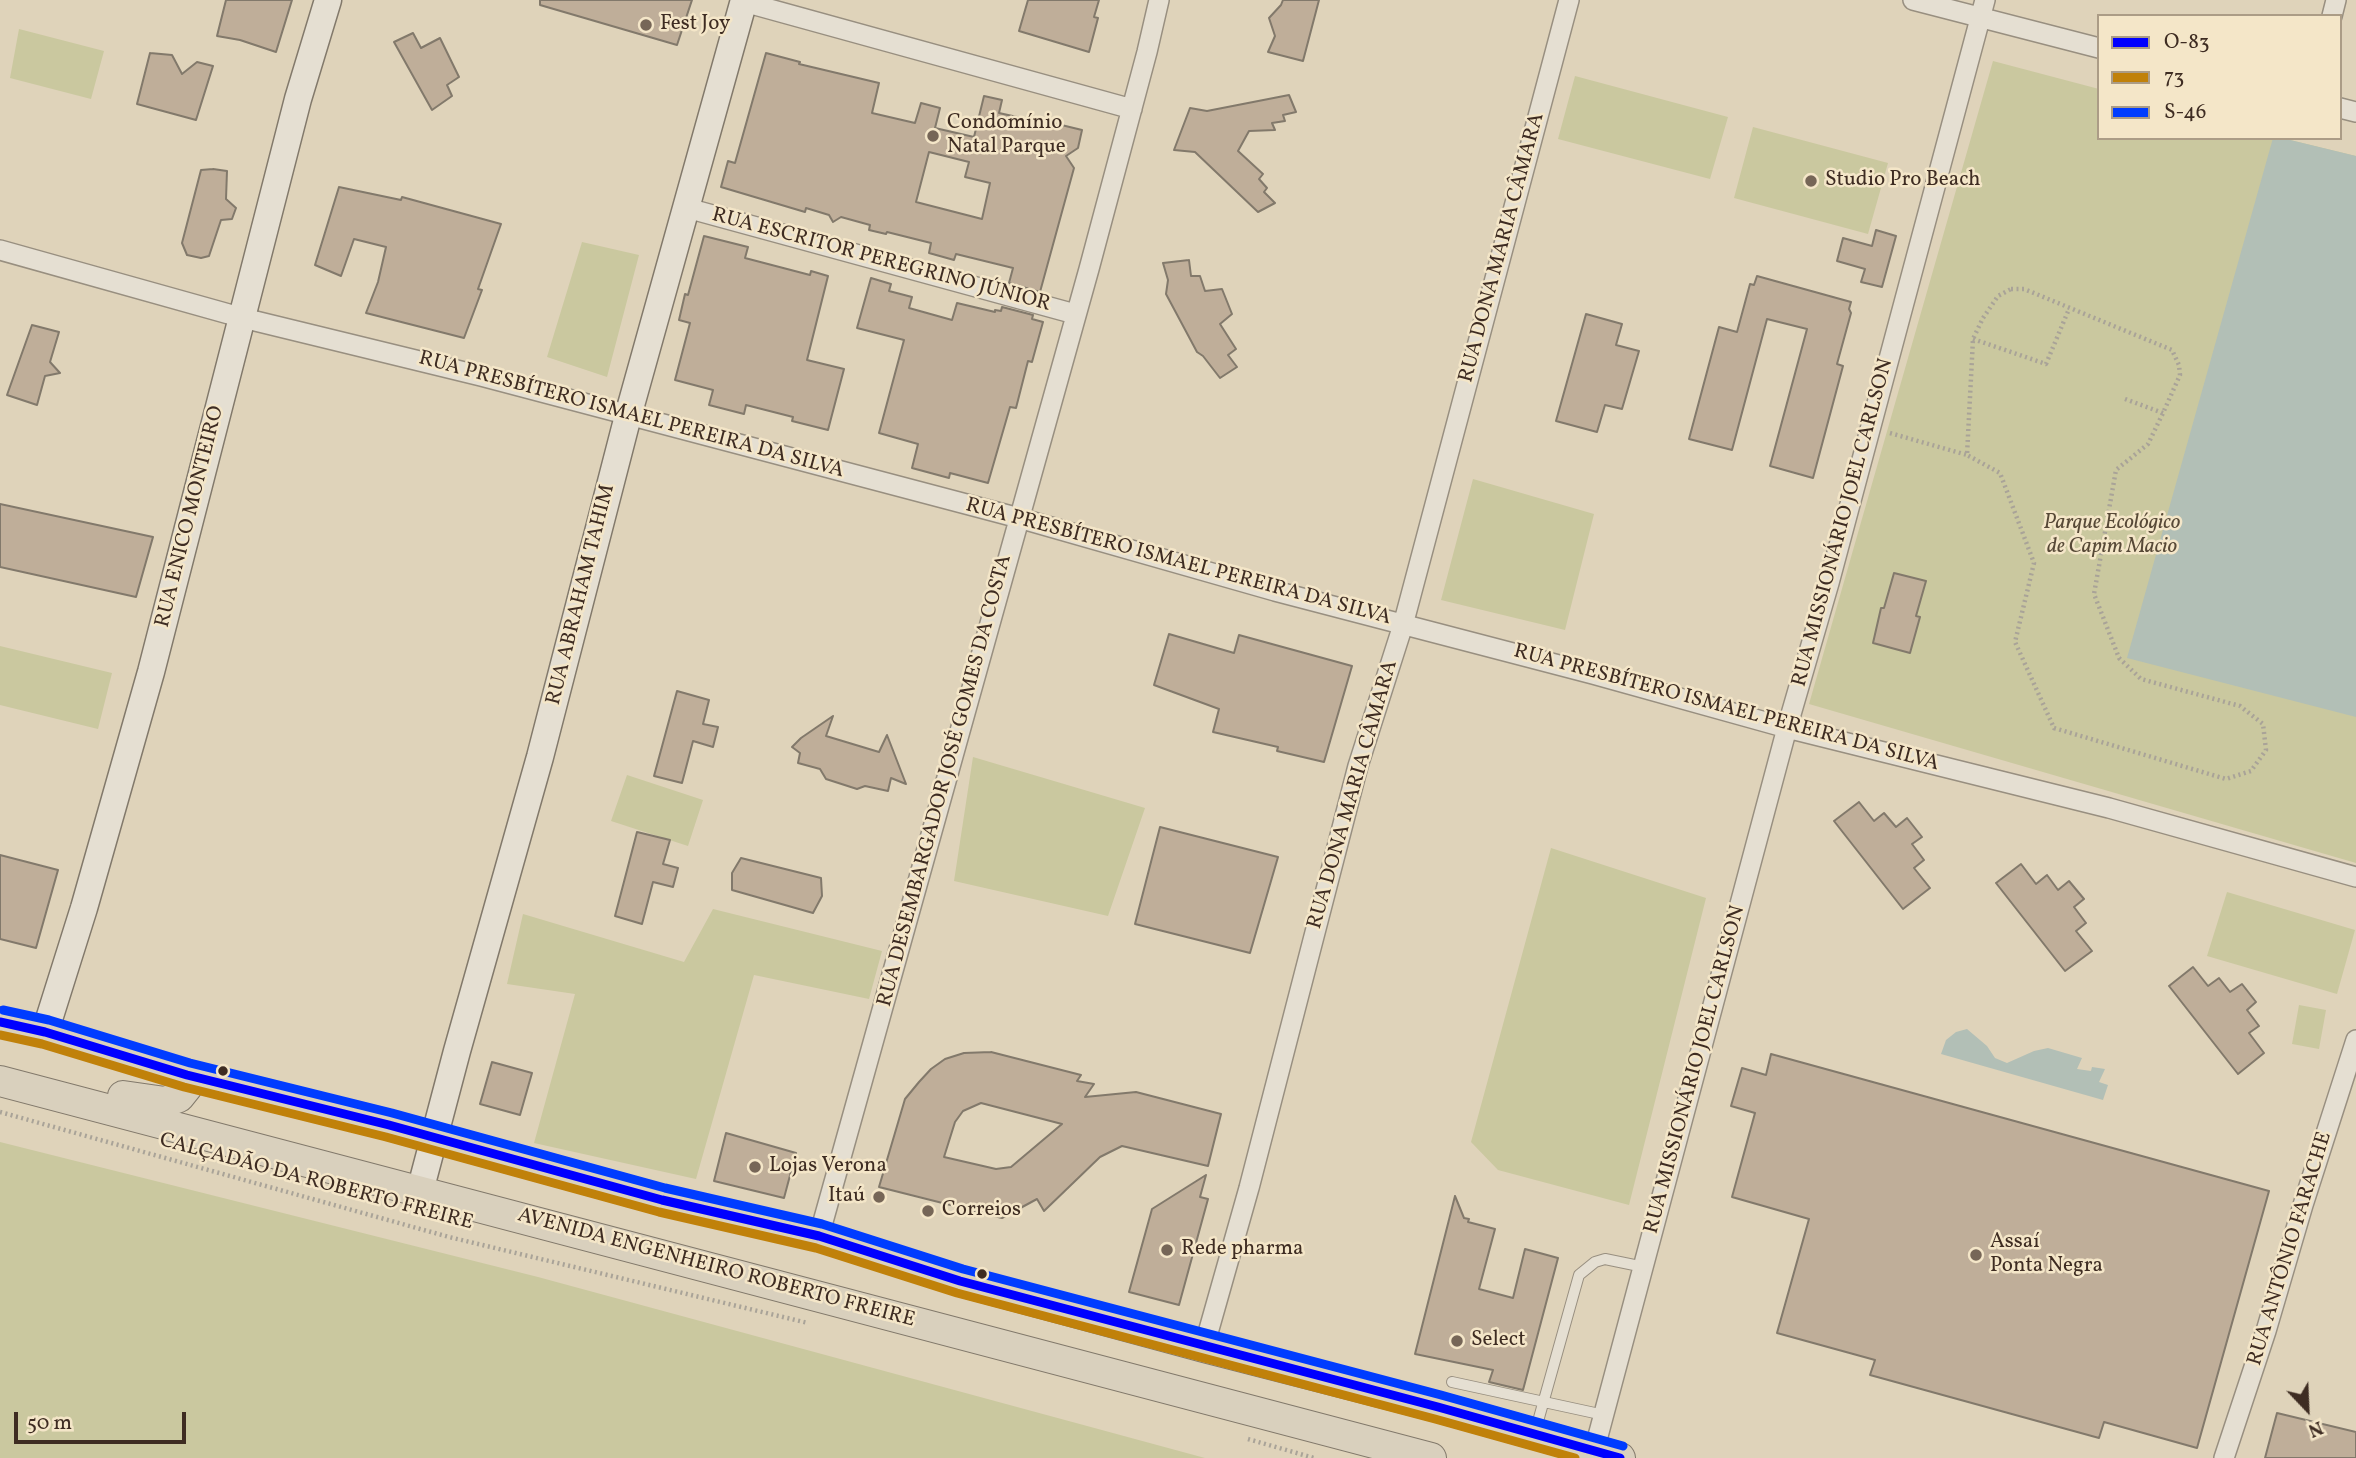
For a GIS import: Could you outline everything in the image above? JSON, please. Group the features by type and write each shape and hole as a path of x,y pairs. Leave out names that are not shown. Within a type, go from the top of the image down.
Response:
{"main road":[{"name":"RUA ENICO MONTEIRO","path":"45,1032 84,908 150,671 298,99 328,0"},
{"name":"RUA ABRAHAM TAHIM","path":"421,1191 457,1051 540,757 628,416 744,1"},
{"path":"0,1022 45,1032 187,1075 435,1138 662,1200 819,1236 960,1280 1607,1455"},
{"path":"6,1083 44,1079 165,1102 179,1097 187,1087 187,1075"},
{"name":"AVENIDA ENGENHEIRO ROBERTO FREIRE","path":"6,1083 1431,1458"}],"street":[{"name":"RUA DESEMBARGADOR JOSÉ GOMES DA COSTA","path":"819,1236 1076,314 1159,0"},
{"name":"RUA DONA MARIA CÂMARA","path":"1204,1347 1249,1188 1358,766 1403,625 1569,0"},
{"path":"1913,0 1982,9 2097,47"},
{"path":"744,1 1132,109"},
{"name":"RUA MISSIONÁRIO JOEL CARLSON","path":"1607,1455 1604,1415 1982,9"},
{"name":"RUA ESCRITOR PEREGRINO JÚNIOR","path":"687,208 1076,314"},
{"name":"RUA PRESBÍTERO ISMAEL PEREIRA DA SILVA","path":"0,250 243,318 481,376 1019,518 1403,625 1787,728 2109,808 2356,877"},
{"name":"RUA ANTÔNIO FARACHE","path":"2224,1458 2356,1040"}],"lane":[{"path":"1534,1435 1579,1275 1595,1262 1605,1259 1644,1267"},
{"path":"1452,1382 1604,1415"}],"path":[{"path":"1887,432 1967,454 2000,473 2034,563 2015,642 2054,728 2226,779 2252,771 2266,750 2263,724 2240,706 2141,679 2119,657 2094,594 2116,470 2148,444 2163,413 2180,375 2179,365 2172,351 2024,289 2011,289 1998,296 1973,339 1967,454"},
{"path":"1973,339 2046,364 2069,309"},
{"path":"2125,399 2163,413"},
{"name":"CALÇADÃO DA ROBERTO FREIRE","path":"0,1112 449,1237 813,1325"},
{"path":"1237,1436 1314,1458"}],"green space":[{"path":"19,29 104,51 91,99 10,78"},
{"name":"Parque Ecológico de Capim Macio","path":"1993,61 2097,88 2097,140 2290,140 2356,156 2356,863 1809,704"},
{"path":"1575,76 1728,117 1710,179 1558,139"},
{"name":"Studio Pro Beach","path":"1753,127 1888,163 1868,234 1734,198"},
{"path":"582,242 639,255 607,377 547,357"},
{"path":"1473,479 1594,514 1565,630 1441,600"},
{"path":"0,646 112,673 98,729 0,705"},
{"path":"973,757 1145,808 1108,916 954,881"},
{"path":"627,775 703,800 688,846 611,821"},
{"path":"1551,848 1706,898 1629,1205 1498,1170 1471,1142"},
{"path":"2227,892 2355,930 2337,994 2207,956"},
{"path":"713,909 882,951 869,999 754,975 696,1179 534,1143 575,994 507,984 523,914 684,962"},
{"path":"2299,1005 2326,1010 2319,1049 2292,1044"},
{"path":"0,1142 538,1277 1205,1458 0,1458"}],"shaded area":[{"path":"2272,140 2290,140 2356,156 2356,717 2127,658"},
{"path":"1967,1029 1987,1046 1995,1058 2007,1063 2048,1048 2082,1058 2077,1069 2105,1069 2099,1082 2108,1085 2103,1100 1941,1054 1946,1040 1956,1032"}],"building":[{"path":"226,0 292,0 276,52 240,40 217,36"},
{"name":"Fest Joy","path":"540,0 692,0 677,45 540,5"},
{"path":"1028,0 1099,0 1094,17 1098,18 1089,52 1019,31"},
{"path":"1283,0 1319,0 1303,61 1268,52 1275,36 1269,18"},
{"path":"413,33 421,48 440,38 459,77 447,85 452,96 432,110 394,42"},
{"path":"150,53 172,55 182,74 197,62 213,66 196,120 137,104"},
{"path":"766,53 800,62 799,64 879,83 872,113 915,123 921,103 940,108 935,128 974,137 984,96 1002,100 999,113 1082,130 1078,148 1066,156 1074,168 1040,292 1009,283 1013,268 956,254 954,260 929,253 931,243 869,230 870,225 841,217 833,222 829,215 806,208 805,212 721,187 728,161 735,163","holes":["929,152 969,162 965,177 990,183 982,219 916,202"]},
{"path":"1289,95 1296,112 1283,115 1285,121 1272,123 1275,130 1249,131 1238,151 1263,174 1259,179 1267,188 1264,192 1275,203 1258,212 1195,152 1174,150 1190,108 1207,111"},
{"path":"201,170 227,171 226,199 236,208 232,219 221,220 209,256 201,258 187,255 182,243"},
{"path":"339,187 401,200 402,197 501,224 478,289 482,290 464,338 366,313 378,282 386,247 354,239 341,276 315,265"},
{"path":"1876,230 1896,236 1882,287 1861,282 1865,269 1837,261 1843,238 1872,246"},
{"path":"704,236 748,247 745,258 810,275 811,271 828,276 807,360 844,369 828,430 792,421 793,417 746,405 744,414 709,405 713,390 675,380 690,323 679,320"},
{"path":"1189,260 1191,276 1200,276 1205,291 1222,289 1232,314 1220,324 1236,349 1228,355 1237,367 1220,378 1197,352 1166,294 1168,280 1163,263"},
{"path":"1757,276 1851,302 1851,313 1837,364 1843,366 1813,478 1770,466 1807,329 1767,319 1732,450 1689,439 1719,327 1737,332 1750,284 1754,285"},
{"path":"871,278 891,284 889,291 912,297 909,308 952,320 957,303 995,312 1001,311 1002,307 1033,315 1032,319 1043,322 1032,362 1028,361 1016,408 1010,407 988,483 950,473 949,478 912,468 918,444 879,433 904,340 857,328"},
{"path":"1586,314 1622,324 1616,345 1639,351 1622,409 1605,405 1597,432 1556,421"},
{"path":"32,325 59,332 50,362 60,373 45,376 37,405 7,395"},
{"path":"0,504 153,537 136,597 0,567"},
{"path":"1894,573 1926,581 1916,616 1920,617 1910,653 1873,643 1881,608 1884,608"},
{"path":"1169,634 1234,653 1239,635 1352,666 1324,762 1277,751 1278,747 1213,732 1219,709 1154,685"},
{"path":"677,691 709,700 703,724 718,727 713,747 693,741 682,783 654,776"},
{"path":"833,716 826,736 879,752 887,735 906,784 891,778 888,791 865,786 857,789 826,779 820,769 798,763 800,753 792,747"},
{"path":"1859,802 1874,821 1884,813 1896,827 1907,818 1922,837 1912,844 1924,860 1914,868 1930,888 1903,909 1834,821"},
{"path":"1160,827 1278,857 1250,953 1135,924"},
{"path":"637,832 670,840 663,864 678,868 673,887 653,882 642,924 615,916"},
{"path":"0,855 58,870 36,948 0,939"},
{"path":"741,858 821,878 822,896 813,913 732,890 732,873"},
{"path":"2021,864 2036,884 2047,875 2058,890 2069,881 2084,899 2074,907 2086,923 2076,931 2092,951 2065,971 1996,883"},
{"path":"2193,967 2208,986 2219,978 2230,992 2242,984 2256,1002 2247,1010 2259,1026 2249,1033 2264,1053 2238,1074 2169,986"},
{"path":"991,1052 1081,1075 1077,1081 1094,1084 1085,1097 1136,1092 1221,1114 1208,1166 1122,1146 1100,1157 1044,1211 1037,1199 1002,1218 879,1187 905,1099 931,1069 945,1059 964,1053","holes":["981,1103 1062,1124 1011,1167 996,1169 944,1157 955,1122 963,1111"]},
{"name":"Assaí Ponta Negra","path":"1771,1054 2269,1191 2197,1448 2104,1422 2099,1438 1870,1375 1875,1360 1777,1333 1809,1219 1732,1197 1755,1113 1731,1106 1742,1068 1766,1075"},
{"path":"492,1062 532,1073 520,1115 480,1104"},
{"name":"Lojas Verona","path":"726,1133 796,1153 784,1198 714,1181"},
{"name":"Rede pharma","path":"1206,1175 1200,1197 1208,1199 1179,1305 1129,1292 1152,1209"},
{"path":"1455,1196 1464,1218 1469,1219 1468,1222 1495,1229 1479,1289 1513,1298 1525,1249 1558,1258 1523,1390 1489,1382 1493,1370 1415,1354"},
{"path":"2277,1413 2356,1432 2356,1458 2265,1458"}],"transit line":[{"name":"S-46","path":"3,1010 49,1020 190,1063 392,1113 665,1188 822,1224 963,1269 1441,1395 1623,1446"},
{"name":"O-83","path":"0,1022 45,1032 187,1075 389,1125 662,1200 819,1236 960,1281 1438,1407 1620,1458"},
{"name":"73","path":"0,1035 42,1044 184,1087 386,1137 659,1212 816,1248 957,1293 1575,1458"}],"place":[{"name":"Fest Joy","path":"646,25"},
{"name":"Condomínio Natal Parque","path":"933,136"},
{"name":"Studio Pro Beach","path":"1811,181"},
{"name":"Lojas Verona","path":"755,1167"},
{"name":"Itaú","path":"879,1197"},
{"name":"Correios","path":"928,1211"},
{"name":"Rede pharma","path":"1167,1250"},
{"name":"Assaí Ponta Negra","path":"1976,1255"},
{"name":"Select","path":"1457,1341"}]}
